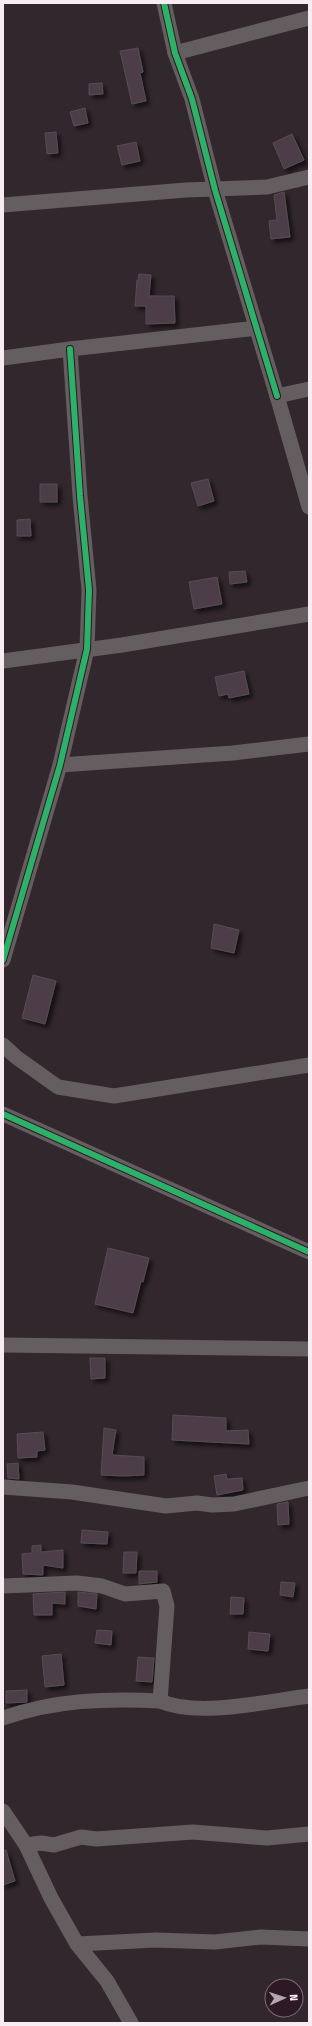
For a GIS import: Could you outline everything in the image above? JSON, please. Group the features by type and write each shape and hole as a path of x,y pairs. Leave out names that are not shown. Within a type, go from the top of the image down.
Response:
{"street":[{"path":"164,3 174,53 192,99 216,190 258,328 309,507"},
{"path":"174,53 309,18"},
{"path":"3,205 186,190 267,187 309,177"},
{"path":"3,358 258,328"},
{"path":"3,960 60,765 87,650 88,590 70,349"},
{"path":"277,396 309,389"},
{"path":"3,661 87,650 307,612"},
{"path":"60,765 233,753 309,744"},
{"path":"3,1044 16,1057 58,1087 114,1096 309,1065"},
{"path":"3,1114 309,1252"},
{"path":"3,1345 309,1349"},
{"path":"3,1488 72,1492 166,1506 197,1503 212,1506 234,1504 309,1488"},
{"path":"3,1586 77,1583 102,1586 126,1594 144,1591 163,1591 167,1606 160,1701"},
{"path":"3,1718 58,1704 107,1700 160,1701 168,1705 222,1708 309,1696"},
{"path":"3,1811 26,1844 51,1898 78,1944 108,1981 131,2023"},
{"path":"26,1844 41,1843 54,1845 81,1837 96,1839 193,1832 267,1838 309,1834"},
{"path":"78,1944 156,1940 215,1942 261,1937 309,1939"}],"building":[{"path":"138,48 143,72 140,73 146,101 132,104 120,51"},
{"path":"102,83 103,94 89,95 89,84"},
{"path":"85,108 88,123 74,126 70,112"},
{"path":"56,132 58,153 47,154 45,133"},
{"path":"292,134 304,160 284,169 273,143"},
{"path":"136,142 140,161 122,165 117,146"},
{"path":"284,192 290,237 271,239 269,221 277,220 274,195"},
{"path":"139,274 151,275 149,296 174,296 175,323 146,324 146,306 135,306 137,280 138,281"},
{"path":"208,479 214,501 198,506 191,483"},
{"path":"40,484 57,484 57,502 40,502"},
{"path":"30,519 31,536 17,536 17,520"},
{"path":"245,571 247,582 230,584 229,572"},
{"path":"217,577 222,604 194,609 189,582"},
{"path":"244,671 249,694 229,698 228,694 219,696 215,677"},
{"path":"214,924 239,930 234,953 211,948"},
{"path":"33,975 56,981 45,1024 22,1018"},
{"path":"108,1248 149,1258 143,1282 141,1281 133,1313 95,1304"},
{"path":"90,1358 105,1358 105,1378 91,1379"},
{"path":"173,1415 226,1418 226,1431 248,1430 249,1444 172,1440"},
{"path":"104,1428 116,1430 112,1455 144,1457 144,1475 101,1475"},
{"path":"43,1432 45,1450 37,1451 37,1457 18,1458 17,1434"},
{"path":"18,1463 19,1479 8,1478 7,1464"},
{"path":"226,1474 227,1479 242,1478 243,1490 217,1495 214,1476"},
{"path":"288,1502 289,1524 278,1525 277,1504"},
{"path":"82,1530 108,1532 107,1544 81,1543"},
{"path":"41,1545 41,1552 63,1550 63,1568 43,1565 43,1575 23,1574 22,1554 32,1553 32,1546"},
{"path":"124,1552 137,1552 136,1573 123,1573"},
{"path":"139,1571 157,1571 157,1582 139,1584"},
{"path":"281,1582 295,1583 293,1597 280,1595"},
{"path":"65,1592 65,1604 52,1603 52,1615 34,1615 33,1594"},
{"path":"78,1592 97,1594 96,1609 78,1606"},
{"path":"231,1597 244,1598 243,1614 230,1614"},
{"path":"97,1630 112,1631 111,1645 95,1643"},
{"path":"249,1632 270,1634 268,1651 248,1649"},
{"path":"61,1654 64,1685 45,1687 42,1656"},
{"path":"138,1657 154,1658 152,1682 136,1681"},
{"path":"27,1690 27,1702 6,1703 6,1691"},
{"path":"6,1850 15,1881 3,1885 3,1851"}],"cycle path":[{"path":"164,3 175,53 192,99 215,190 277,396"},
{"path":"3,960 60,765 87,649 89,590 80,496 70,349"},
{"path":"3,1114 309,1252"}]}
